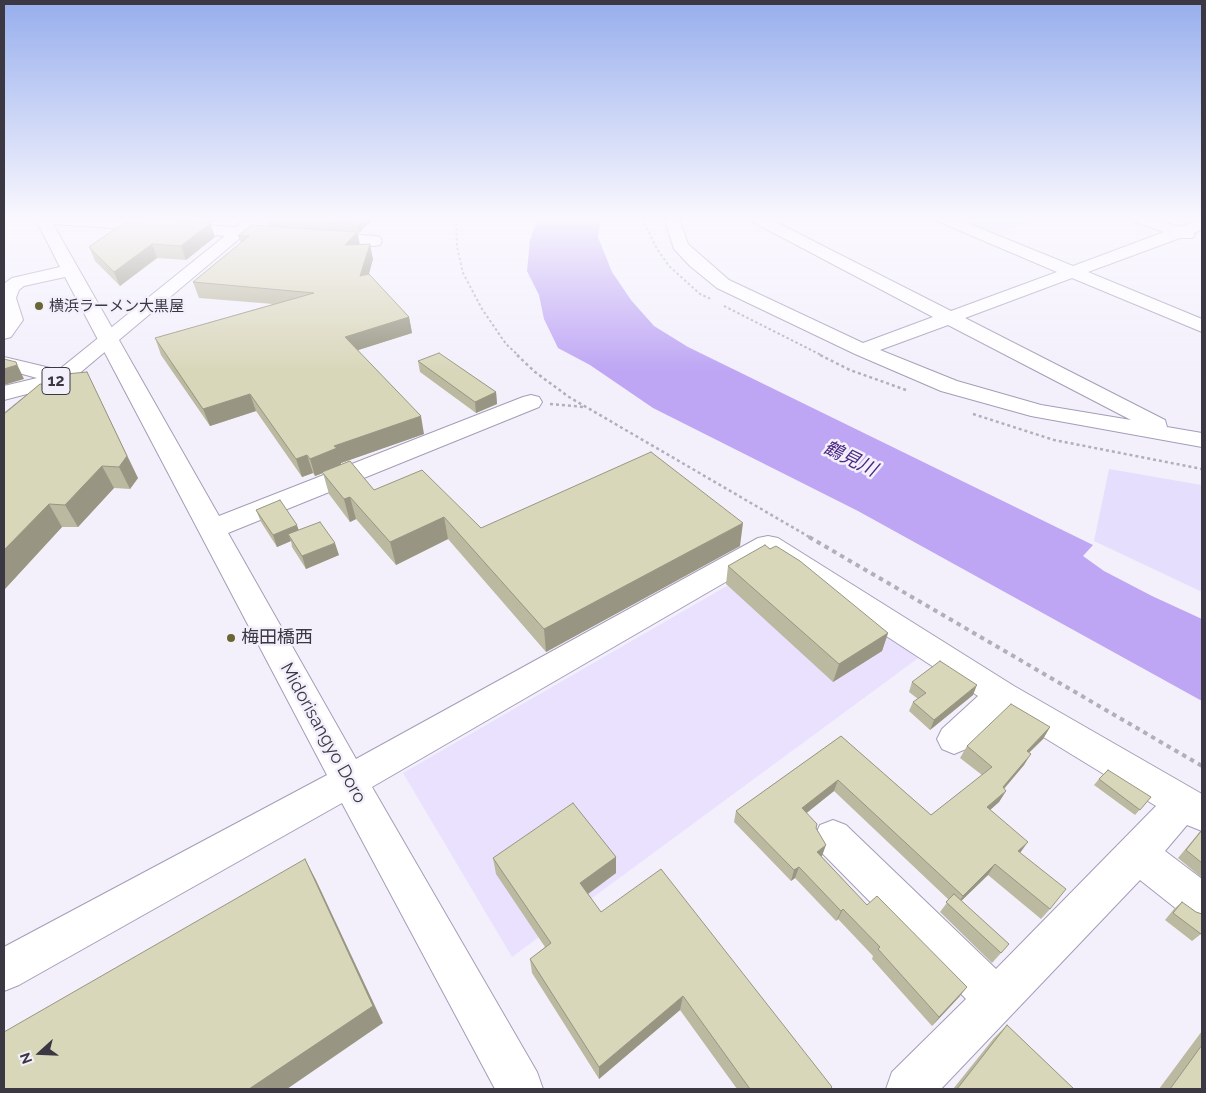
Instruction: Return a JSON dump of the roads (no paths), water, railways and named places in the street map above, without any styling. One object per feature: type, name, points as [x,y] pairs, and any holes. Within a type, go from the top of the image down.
[{"type":"street","name":"12","points":[[4,425],[192,269]]},
{"type":"street","points":[[705,269],[723,284],[862,350],[949,386],[1039,411],[1202,440]]},
{"type":"street","points":[[859,269],[1180,437]]},
{"type":"street","points":[[1065,269],[1202,326]]},
{"type":"street","points":[[862,350],[1080,269]]},
{"type":"street","points":[[4,334],[13,320],[7,298],[11,287],[18,282],[72,270]]},
{"type":"street","name":"Midorisangyo Doro","points":[[72,270],[349,782],[520,1089]]},
{"type":"street","points":[[4,363],[61,378]]},
{"type":"street","points":[[4,393],[61,378]]},
{"type":"street","points":[[212,529],[531,402]]},
{"type":"street","points":[[4,970],[349,782],[768,545],[1002,695],[1193,809],[1138,854],[909,1089]]},
{"type":"street","points":[[954,739],[1002,695]]},
{"type":"street","points":[[834,838],[996,998]]},
{"type":"street","points":[[1138,854],[1202,904]]},
{"type":"water","name":"鶴見川","points":[[527,269],[611,269],[631,300],[654,326],[688,347],[1093,545],[1083,556],[1104,571],[1202,619],[1202,701],[858,511],[653,408],[590,365],[558,348],[544,319],[539,295]]},
{"type":"place","name":"横浜ラーメン大黒屋","points":[[39,306]]},
{"type":"place","name":"梅田橋西","points":[[231,638]]}]
